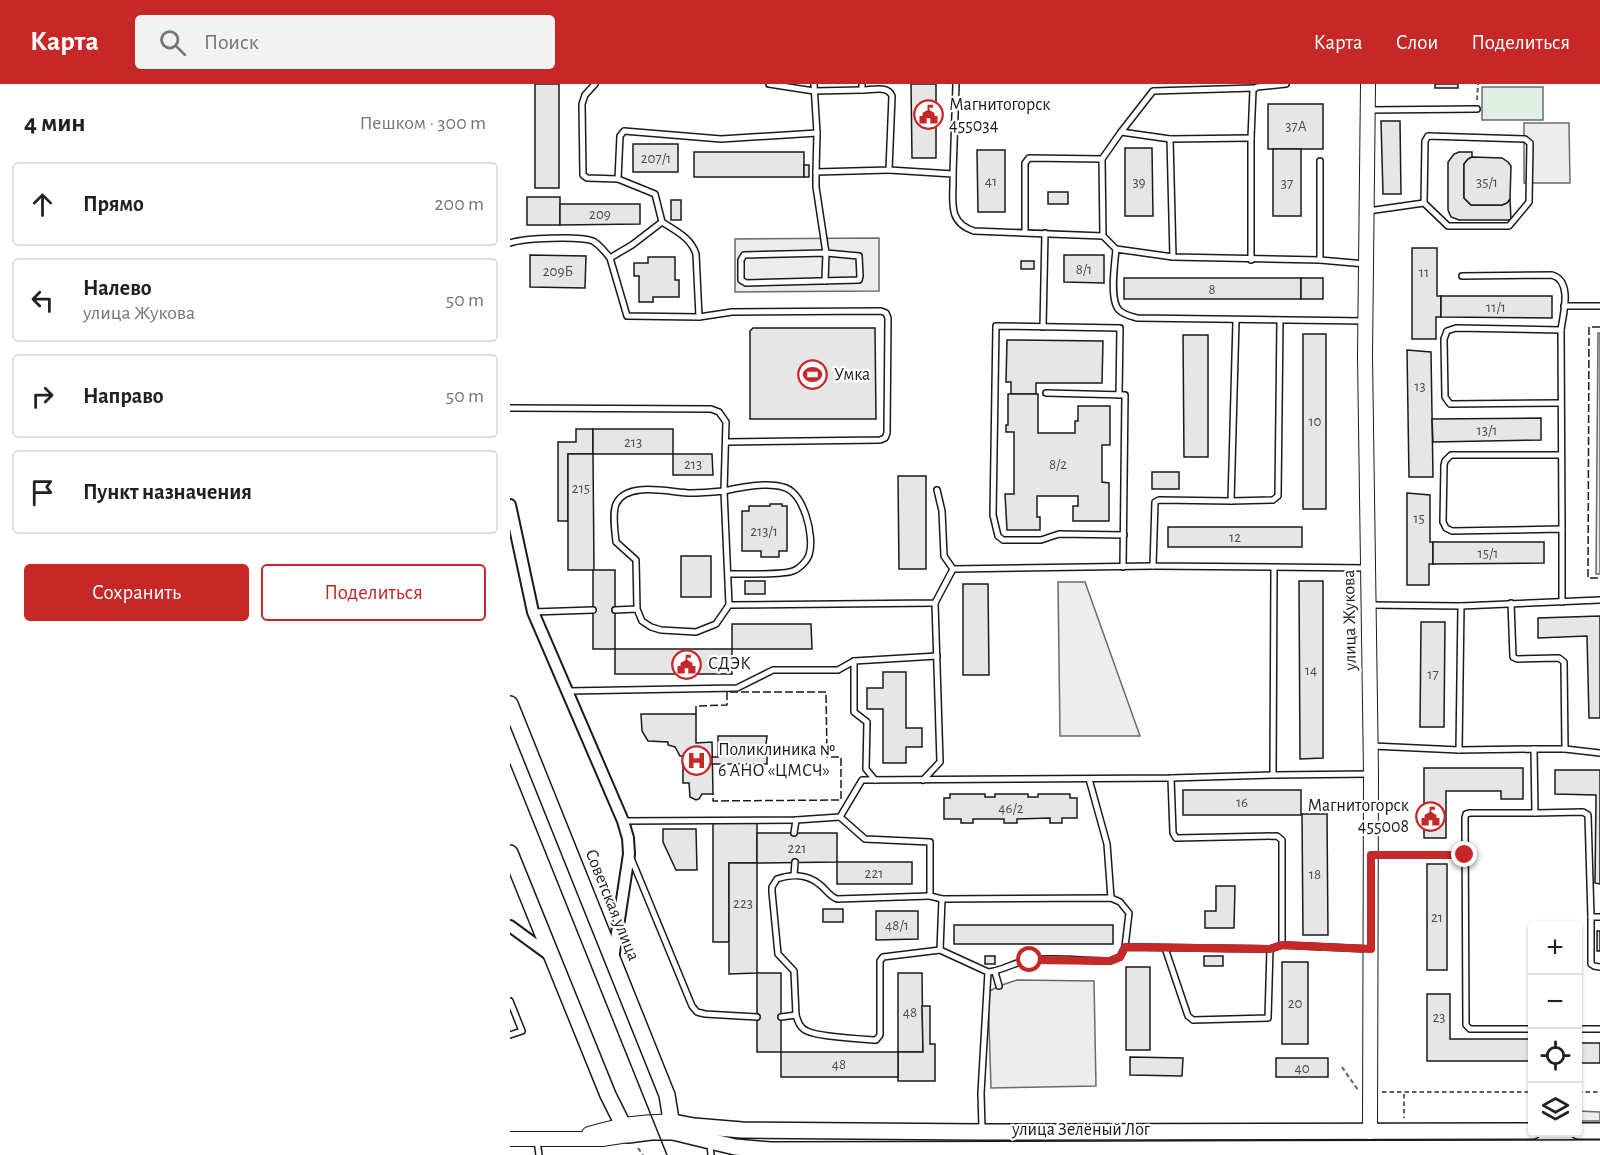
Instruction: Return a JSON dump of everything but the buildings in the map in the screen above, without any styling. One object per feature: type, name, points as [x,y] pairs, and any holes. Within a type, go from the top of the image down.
[{"type":"main road","name":"Советская улица","points":[[510,704],[667,1095],[673,1127]]},
{"type":"main road","points":[[510,853],[624,1130]]},
{"type":"main road","name":"улица Зелёный Лог","points":[[624,1130],[651,1132],[673,1127],[694,1126],[742,1130],[982,1132],[1528,1131]]},
{"type":"main road","name":"улица Зелёный Лог","points":[[673,1127],[710,1149],[1370,1152],[1600,1148]]},
{"type":"main road","points":[[1582,1131],[1600,1131]]},
{"type":"main road","name":"улица Жукова","points":[[1370,1132],[1370,1152]]},
{"type":"street","name":"улица Жукова","points":[[1368,84],[1365,321],[1371,746],[1370,1132]]},
{"type":"street","points":[[510,505],[533,612],[623,821],[628,838],[629,854],[613,960]]},
{"type":"street","points":[[510,926],[552,956]]},
{"type":"street","name":"улица Зелёный Лог","points":[[510,1139],[564,1140],[624,1130]]},
{"type":"lane","points":[[595,84],[585,95],[582,104],[582,173],[585,178],[618,179],[655,194],[663,222],[694,246],[699,317]]},
{"type":"lane","points":[[769,84],[887,89],[891,92],[889,170]]},
{"type":"lane","points":[[956,84],[954,215],[957,222],[964,228],[974,231],[1103,236],[1116,249],[1173,257],[1320,260],[1366,264]]},
{"type":"lane","points":[[1103,236],[1102,159],[1153,91],[1254,88],[1286,84]]},
{"type":"lane","points":[[814,87],[817,133],[816,187],[826,253],[825,281]]},
{"type":"lane","points":[[1251,260],[1251,138],[1254,88]]},
{"type":"lane","points":[[1368,110],[1477,109]]},
{"type":"lane","points":[[618,179],[620,136],[624,131],[721,139],[817,133]]},
{"type":"lane","points":[[1121,132],[1170,139],[1251,138]]},
{"type":"lane","points":[[1428,136],[1525,139],[1530,143],[1529,202],[1509,226],[1448,226],[1424,203],[1425,141],[1428,136]]},
{"type":"lane","points":[[1170,139],[1173,257]]},
{"type":"lane","points":[[1025,232],[1027,159],[1102,159]]},
{"type":"lane","points":[[1320,161],[1320,260]]},
{"type":"lane","points":[[816,171],[889,170],[953,174]]},
{"type":"lane","points":[[1368,211],[1424,203]]},
{"type":"lane","points":[[610,258],[663,222]]},
{"type":"lane","points":[[1043,327],[1046,233]]},
{"type":"lane","points":[[510,243],[531,239],[585,239],[594,242],[610,258],[627,316],[699,317],[732,312],[881,311],[886,313],[888,318],[887,433],[885,438],[880,440],[727,442]]},
{"type":"lane","points":[[1116,249],[1115,303],[1118,309],[1126,315],[1137,318],[1236,321],[1365,321]]},
{"type":"lane","points":[[826,253],[858,255],[861,260],[859,280],[825,281],[744,283],[741,278],[741,260],[746,255],[826,253]]},
{"type":"lane","points":[[1462,276],[1556,276],[1564,287],[1561,330],[1562,602]]},
{"type":"lane","points":[[1564,306],[1600,306]]},
{"type":"lane","points":[[1153,566],[1155,502],[1274,500],[1278,496],[1280,320]]},
{"type":"lane","points":[[1231,501],[1236,321]]},
{"type":"lane","points":[[1119,395],[1120,328],[996,326],[993,514],[998,536],[1003,540],[1041,540],[1059,534],[1124,535]]},
{"type":"lane","points":[[1561,330],[1456,328],[1447,331],[1444,339],[1445,397],[1450,404],[1561,403]]},
{"type":"lane","points":[[1046,393],[1125,395],[1124,567]]},
{"type":"lane","points":[[510,408],[711,409],[719,412],[726,422],[724,491],[729,605],[716,624],[696,632],[662,630],[642,621],[637,609],[636,560],[616,542],[615,509],[617,503],[627,493],[636,490],[692,493],[724,491],[747,486],[784,487],[795,494],[809,526],[809,555],[801,566],[792,572],[729,574]]},
{"type":"lane","points":[[1561,455],[1451,455],[1444,465],[1443,522],[1446,528],[1452,531],[1562,529]]},
{"type":"lane","points":[[937,490],[942,511],[944,556],[953,570]]},
{"type":"lane","points":[[953,570],[1153,566],[1369,568]]},
{"type":"lane","points":[[1273,775],[1274,568]]},
{"type":"lane","points":[[923,780],[940,762],[935,603],[953,570]]},
{"type":"lane","points":[[1369,606],[1461,606],[1600,600]]},
{"type":"lane","points":[[729,605],[935,603]]},
{"type":"lane","points":[[1511,603],[1513,657],[1517,659],[1559,658],[1564,662],[1565,749]]},
{"type":"lane","points":[[1459,750],[1461,606]]},
{"type":"lane","points":[[615,610],[637,609]]},
{"type":"lane","points":[[533,612],[593,610]]},
{"type":"lane","points":[[568,691],[737,688],[773,670],[838,670],[854,662],[937,656]]},
{"type":"lane","points":[[854,662],[854,712],[867,722],[866,769],[875,780]]},
{"type":"lane","points":[[1371,746],[1459,750],[1565,749],[1600,753]]},
{"type":"lane","points":[[1534,749],[1535,813]]},
{"type":"lane","points":[[840,817],[862,780],[1371,774]]},
{"type":"lane","points":[[1089,778],[1107,844],[1111,898]]},
{"type":"lane","points":[[1171,778],[1175,837],[1277,836],[1282,840],[1282,945]]},
{"type":"lane","points":[[1528,1029],[1470,1029],[1466,1025],[1465,818],[1468,813],[1583,812],[1588,815],[1591,962],[1594,966],[1600,967]]},
{"type":"lane","points":[[623,821],[796,820],[840,817],[865,839],[930,842],[930,896]]},
{"type":"lane","points":[[794,833],[796,820]]},
{"type":"lane","points":[[629,854],[692,1006],[698,1012],[705,1014],[757,1017]]},
{"type":"lane","points":[[1371,855],[1465,855]]},
{"type":"lane","points":[[794,875],[795,862]]},
{"type":"lane","points":[[794,875],[808,878],[818,883],[837,899],[930,896],[942,899],[1111,898],[1120,902],[1129,913],[1125,947],[1120,957],[1110,961],[1030,960],[1010,964],[995,972],[988,972],[940,950],[881,958],[880,1035],[876,1040],[816,1034],[806,1031],[799,1025],[796,1016],[794,971],[778,954],[772,892],[777,879],[794,875]]},
{"type":"lane","points":[[940,950],[942,899]]},
{"type":"lane","points":[[1591,917],[1600,917]]},
{"type":"lane","points":[[1125,947],[1270,949],[1282,945],[1371,949]]},
{"type":"lane","points":[[1165,948],[1188,1016],[1193,1020],[1265,1020],[1269,1018],[1270,949]]},
{"type":"lane","points":[[982,1132],[981,1093],[988,972]]},
{"type":"lane","points":[[995,972],[999,986]]},
{"type":"lane","points":[[510,1001],[522,1031],[510,1035]]},
{"type":"lane","points":[[781,1017],[796,1016]]},
{"type":"lane","points":[[1582,1029],[1600,1029]]},
{"type":"lane","points":[[537,1140],[539,1155]]},
{"type":"path","points":[[1477,109],[1478,84]]},
{"type":"path","points":[[1342,1067],[1359,1092]]},
{"type":"path","points":[[1377,1092],[1528,1092]]},
{"type":"path","points":[[1404,1092],[1404,1121]]},
{"type":"path","points":[[1582,1092],[1600,1092]]},
{"type":"green space","points":[[1482,87],[1543,87],[1543,120],[1482,120]]},
{"type":"green space","points":[[1598,333],[1600,333],[1600,574],[1596,574]]},
{"type":"shaded area","points":[[1524,123],[1569,123],[1570,183],[1524,183]]},
{"type":"shaded area","points":[[879,238],[879,291],[735,292],[735,239]]},
{"type":"shaded area","points":[[1058,582],[1085,582],[1140,736],[1060,736]]},
{"type":"shaded area","points":[[1017,980],[1094,981],[1096,1086],[991,1088],[988,992]]},
{"type":"shaded area","points":[[1582,1111],[1600,1112],[1600,1121],[1582,1121]]},
{"type":"tram line","points":[[510,764],[667,1155]]},
{"type":"fence","points":[[1600,327],[1589,327],[1588,578],[1600,578]]},
{"type":"fence","points":[[696,714],[696,706],[727,705],[727,692],[826,692],[827,757],[841,757],[841,800],[713,801],[713,794]]},
{"type":"place","name":"Магнитогорск 455034","points":[[928,115]]},
{"type":"place","name":"Умка","points":[[813,375]]},
{"type":"place","name":"СДЭК","points":[[687,664]]},
{"type":"place","name":"Поликлиника № 6 АНО «ЦМСЧ»","points":[[697,760]]},
{"type":"place","name":"Магнитогорск 455008","points":[[1430,816]]},
{"type":"route","points":[[1030,960],[1110,961],[1120,957],[1125,947],[1270,949],[1282,945],[1371,949],[1371,855],[1465,855]]}]
